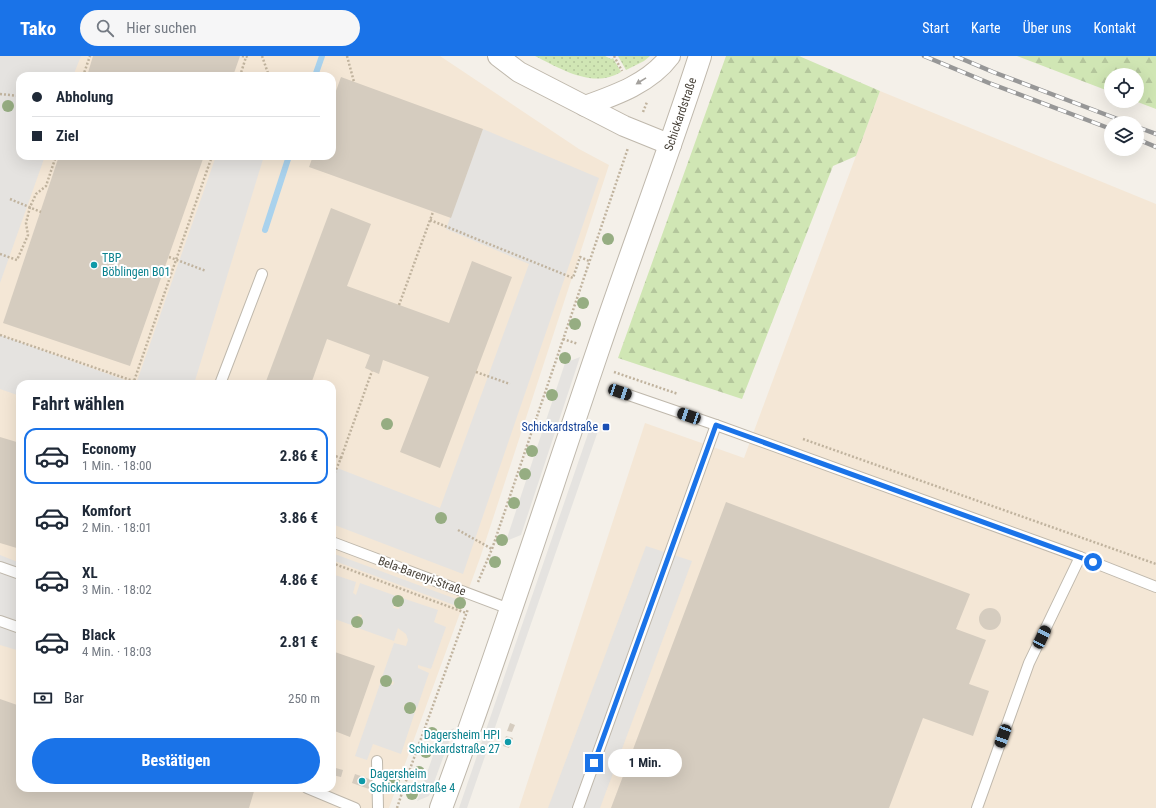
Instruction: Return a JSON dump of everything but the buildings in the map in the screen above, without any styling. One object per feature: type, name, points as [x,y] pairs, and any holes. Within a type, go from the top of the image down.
[{"type":"street","points":[[498,56],[519,72],[634,132],[671,144]]},
{"type":"street","points":[[585,106],[615,95],[642,80],[662,67],[670,56]]},
{"type":"street","name":"Schickardstraße","points":[[441,808],[476,715],[598,350],[671,144],[700,56]]},
{"type":"lane","points":[[222,380],[262,274]]},
{"type":"lane","points":[[620,392],[716,425],[1080,557],[1156,587]]},
{"type":"lane","points":[[578,808],[716,425]]},
{"type":"lane","name":"Bela-Barenyi-Straße","points":[[336,544],[512,610]]},
{"type":"lane","points":[[977,808],[1029,663],[1080,557]]},
{"type":"lane","points":[[0,567],[16,573]]},
{"type":"lane","points":[[0,621],[16,627]]},
{"type":"lane","points":[[377,761],[378,808]]},
{"type":"lane","points":[[317,792],[355,808]]},
{"type":"path","points":[[84,72],[90,56]]},
{"type":"path","points":[[241,72],[247,57],[242,56]]},
{"type":"path","points":[[262,56],[268,72]]},
{"type":"path","points":[[347,56],[354,82]]},
{"type":"path","points":[[397,808],[466,613],[492,549],[634,132],[651,93],[642,80]]},
{"type":"path","points":[[0,94],[16,96]]},
{"type":"path","points":[[0,254],[17,260],[28,235],[26,223],[30,208],[36,194],[46,186],[55,160]]},
{"type":"path","points":[[135,380],[211,160]]},
{"type":"path","points":[[10,199],[40,212]]},
{"type":"path","points":[[399,305],[433,212]]},
{"type":"path","points":[[430,220],[573,278],[580,257],[590,261]]},
{"type":"path","points":[[169,257],[206,271]]},
{"type":"path","points":[[0,335],[126,380]]},
{"type":"path","points":[[336,470],[372,371]]},
{"type":"path","points":[[476,372],[510,384]]},
{"type":"path","points":[[614,372],[679,394]]},
{"type":"path","points":[[798,437],[1156,564]]},
{"type":"path","points":[[336,456],[341,458]]},
{"type":"path","points":[[458,530],[492,549]]},
{"type":"path","points":[[336,564],[466,613]]},
{"type":"shaded area","points":[[0,56],[440,56],[579,149],[609,165],[480,558],[389,808],[0,808]]},
{"type":"shaded area","points":[[0,56],[81,56],[75,72],[16,72],[16,160],[44,160],[0,283]]},
{"type":"shaded area","points":[[880,91],[1156,204],[1156,808],[519,808],[645,423],[744,458]]},
{"type":"shaded area","points":[[483,129],[599,178],[463,574],[336,526],[336,468],[440,508],[529,264],[446,229]]},
{"type":"shaded area","points":[[215,160],[263,160],[195,380],[137,380]]},
{"type":"shaded area","points":[[0,335],[125,380],[16,380],[16,395],[0,389]]},
{"type":"shaded area","points":[[580,357],[521,535],[506,541],[565,363]]},
{"type":"shaded area","points":[[590,428],[598,431],[467,808],[459,808]]},
{"type":"shaded area","points":[[646,546],[692,561],[600,808],[548,808]]},
{"type":"shaded area","points":[[336,554],[456,599],[454,605],[336,561]]},
{"type":"shaded area","points":[[0,555],[16,561],[16,650],[0,645]]},
{"type":"shaded area","points":[[336,575],[356,582],[353,593],[356,595],[360,583],[396,596],[393,608],[399,609],[402,598],[438,610],[434,622],[446,627],[431,669],[418,665],[418,668],[429,673],[417,708],[405,704],[403,707],[415,712],[401,754],[373,744],[367,760],[355,756],[381,681],[393,685],[394,682],[382,677],[394,643],[406,646],[408,640],[406,634],[398,628],[394,641],[358,628],[362,615],[358,614],[354,626],[336,619]]},
{"type":"shaded area","points":[[454,728],[429,796],[417,801],[440,736]]},
{"type":"green space","points":[[535,56],[605,56],[611,59],[613,58],[621,72],[610,77],[588,78],[566,71]]},
{"type":"green space","points":[[618,56],[650,56],[644,61],[626,70]]},
{"type":"green space","points":[[726,56],[799,56],[880,91],[856,156],[833,166],[742,399],[618,358]]},
{"type":"green space","points":[[1017,56],[1156,56],[1156,109],[1144,104],[1144,68],[1104,68],[1104,89]]},
{"type":"waterway","points":[[316,72],[322,56]]},
{"type":"waterway","points":[[265,230],[288,160]]},
{"type":"railway","points":[[924,56],[989,83],[1104,126]]},
{"type":"railway","points":[[955,56],[1109,116]]},
{"type":"railway","points":[[1144,130],[1156,134]]},
{"type":"railway","points":[[1144,142],[1156,147]]},
{"type":"place","name":"TBP Böblingen B01","points":[[94,265]]},
{"type":"place","name":"Schickardstraße","points":[[606,427]]},
{"type":"place","name":"Dagersheim HPI Schickardstraße 27","points":[[508,742]]},
{"type":"place","name":"Dagersheim Schickardstraße 4","points":[[362,781]]},
{"type":"route","points":[[594,763],[716,425],[1093,562]]}]
